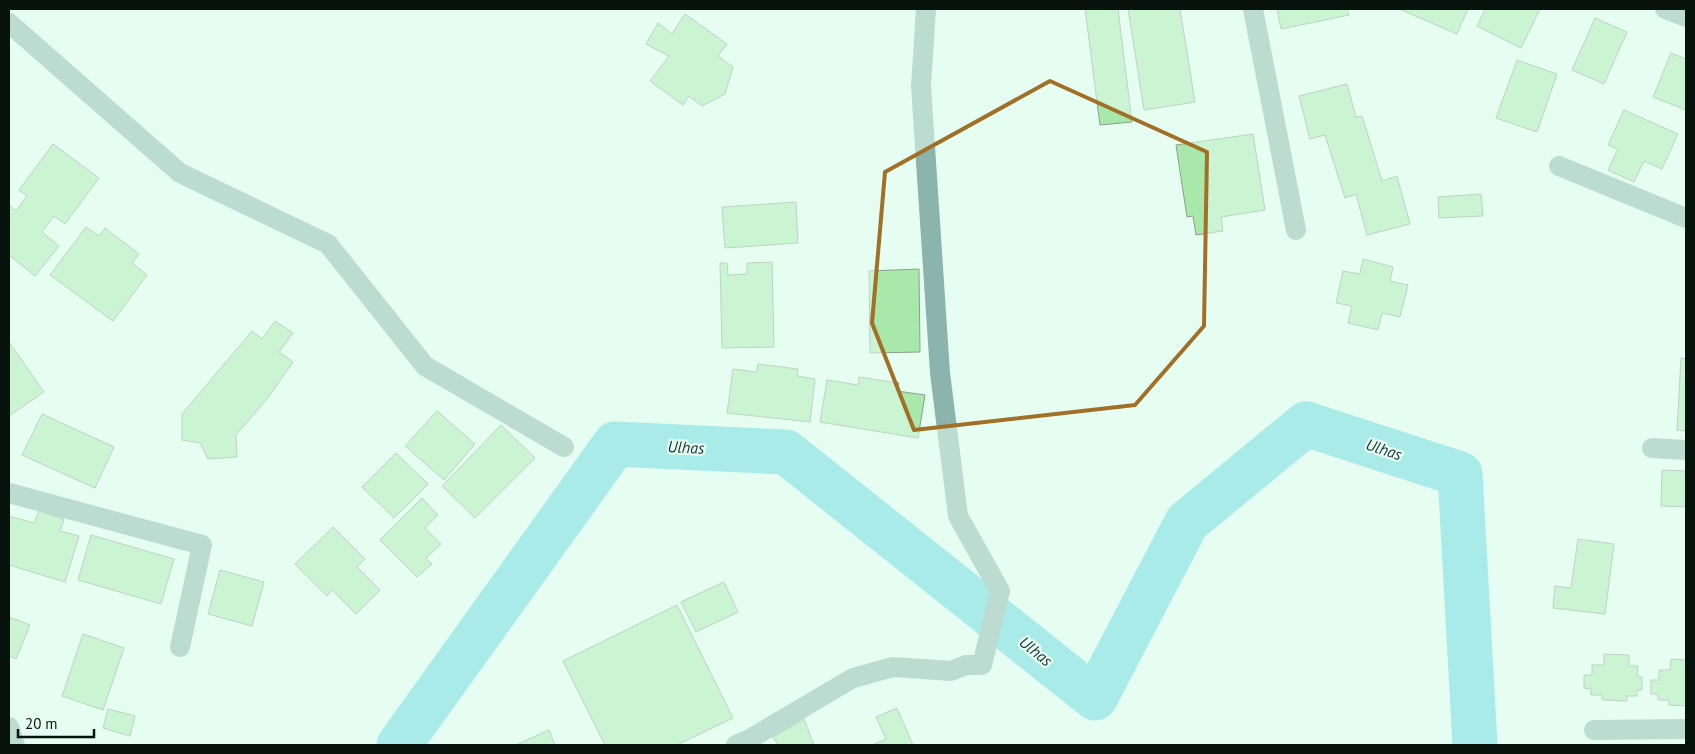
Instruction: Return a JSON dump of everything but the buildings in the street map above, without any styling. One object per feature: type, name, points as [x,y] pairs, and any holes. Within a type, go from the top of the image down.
[{"type":"street","points":[[736,745],[748,740],[853,678],[893,667],[951,671],[966,665],[982,665],[1000,591],[958,516],[940,373],[921,86],[926,9]]},
{"type":"street","points":[[1253,9],[1296,230]]},
{"type":"street","points":[[1665,9],[1686,17]]},
{"type":"street","points":[[9,23],[180,174],[328,244],[425,366],[564,447]]},
{"type":"street","points":[[1559,166],[1686,218]]},
{"type":"street","points":[[1652,448],[1686,450]]},
{"type":"street","points":[[9,493],[202,545],[180,647]]},
{"type":"street","points":[[9,727],[15,745]]},
{"type":"street","points":[[1594,730],[1686,729]]},
{"type":"highlighted area","points":[[1050,81],[1207,152],[1204,326],[1135,405],[914,430],[872,323],[885,172]]},
{"type":"waterway","name":"Ulhas","points":[[399,745],[615,444],[786,452],[1095,698],[1187,522],[1306,424],[1460,474],[1475,745]]}]
